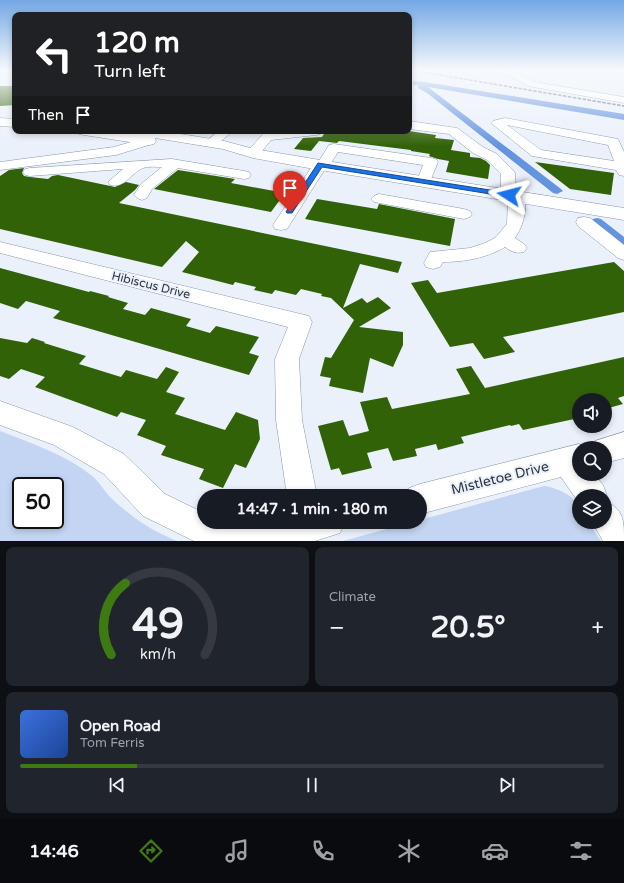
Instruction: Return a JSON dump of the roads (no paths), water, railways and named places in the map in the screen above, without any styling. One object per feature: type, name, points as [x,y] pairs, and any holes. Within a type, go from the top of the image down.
[{"type":"main road","points":[[0,114],[12,115]]},
{"type":"main road","points":[[0,122],[12,123]]},
{"type":"main road","points":[[131,134],[148,141],[215,151],[253,153]]},
{"type":"main road","points":[[137,134],[210,143],[253,153],[321,165],[624,214]]},
{"type":"street","points":[[596,95],[624,100]]},
{"type":"street","points":[[505,121],[614,142],[623,170],[537,153],[497,123],[505,121]]},
{"type":"street","points":[[557,121],[624,134]]},
{"type":"street","points":[[412,125],[453,131],[478,150],[492,157],[508,173],[512,196],[516,223],[508,236],[511,243],[500,243],[478,259],[457,256],[436,256],[433,263]]},
{"type":"street","points":[[210,143],[224,134]]},
{"type":"street","points":[[253,153],[267,137],[292,134]]},
{"type":"street","points":[[0,166],[116,151],[148,141]]},
{"type":"street","points":[[115,182],[140,164]]},
{"type":"street","points":[[30,172],[140,164],[175,164],[244,175]]},
{"type":"street","points":[[142,195],[146,187],[175,164]]},
{"type":"street","points":[[281,225],[321,165]]},
{"type":"street","points":[[379,199],[464,214]]},
{"type":"street","points":[[584,222],[624,254]]},
{"type":"street","name":"Hibiscus Drive","points":[[0,247],[301,322],[287,359],[289,420],[301,489]]},
{"type":"street","points":[[0,413],[63,436],[114,464],[154,505],[197,526]]},
{"type":"street","points":[[612,448],[624,445]]},
{"type":"street","name":"Mistletoe Drive","points":[[427,497],[572,460]]},
{"type":"street","points":[[612,526],[622,541]]},
{"type":"street","points":[[204,529],[214,534],[264,529]]},
{"type":"waterway","points":[[435,95],[557,191]]},
{"type":"waterway","points":[[493,95],[624,117]]},
{"type":"waterway","points":[[597,222],[624,243]]},
{"type":"railway","points":[[560,95],[624,106]]}]
